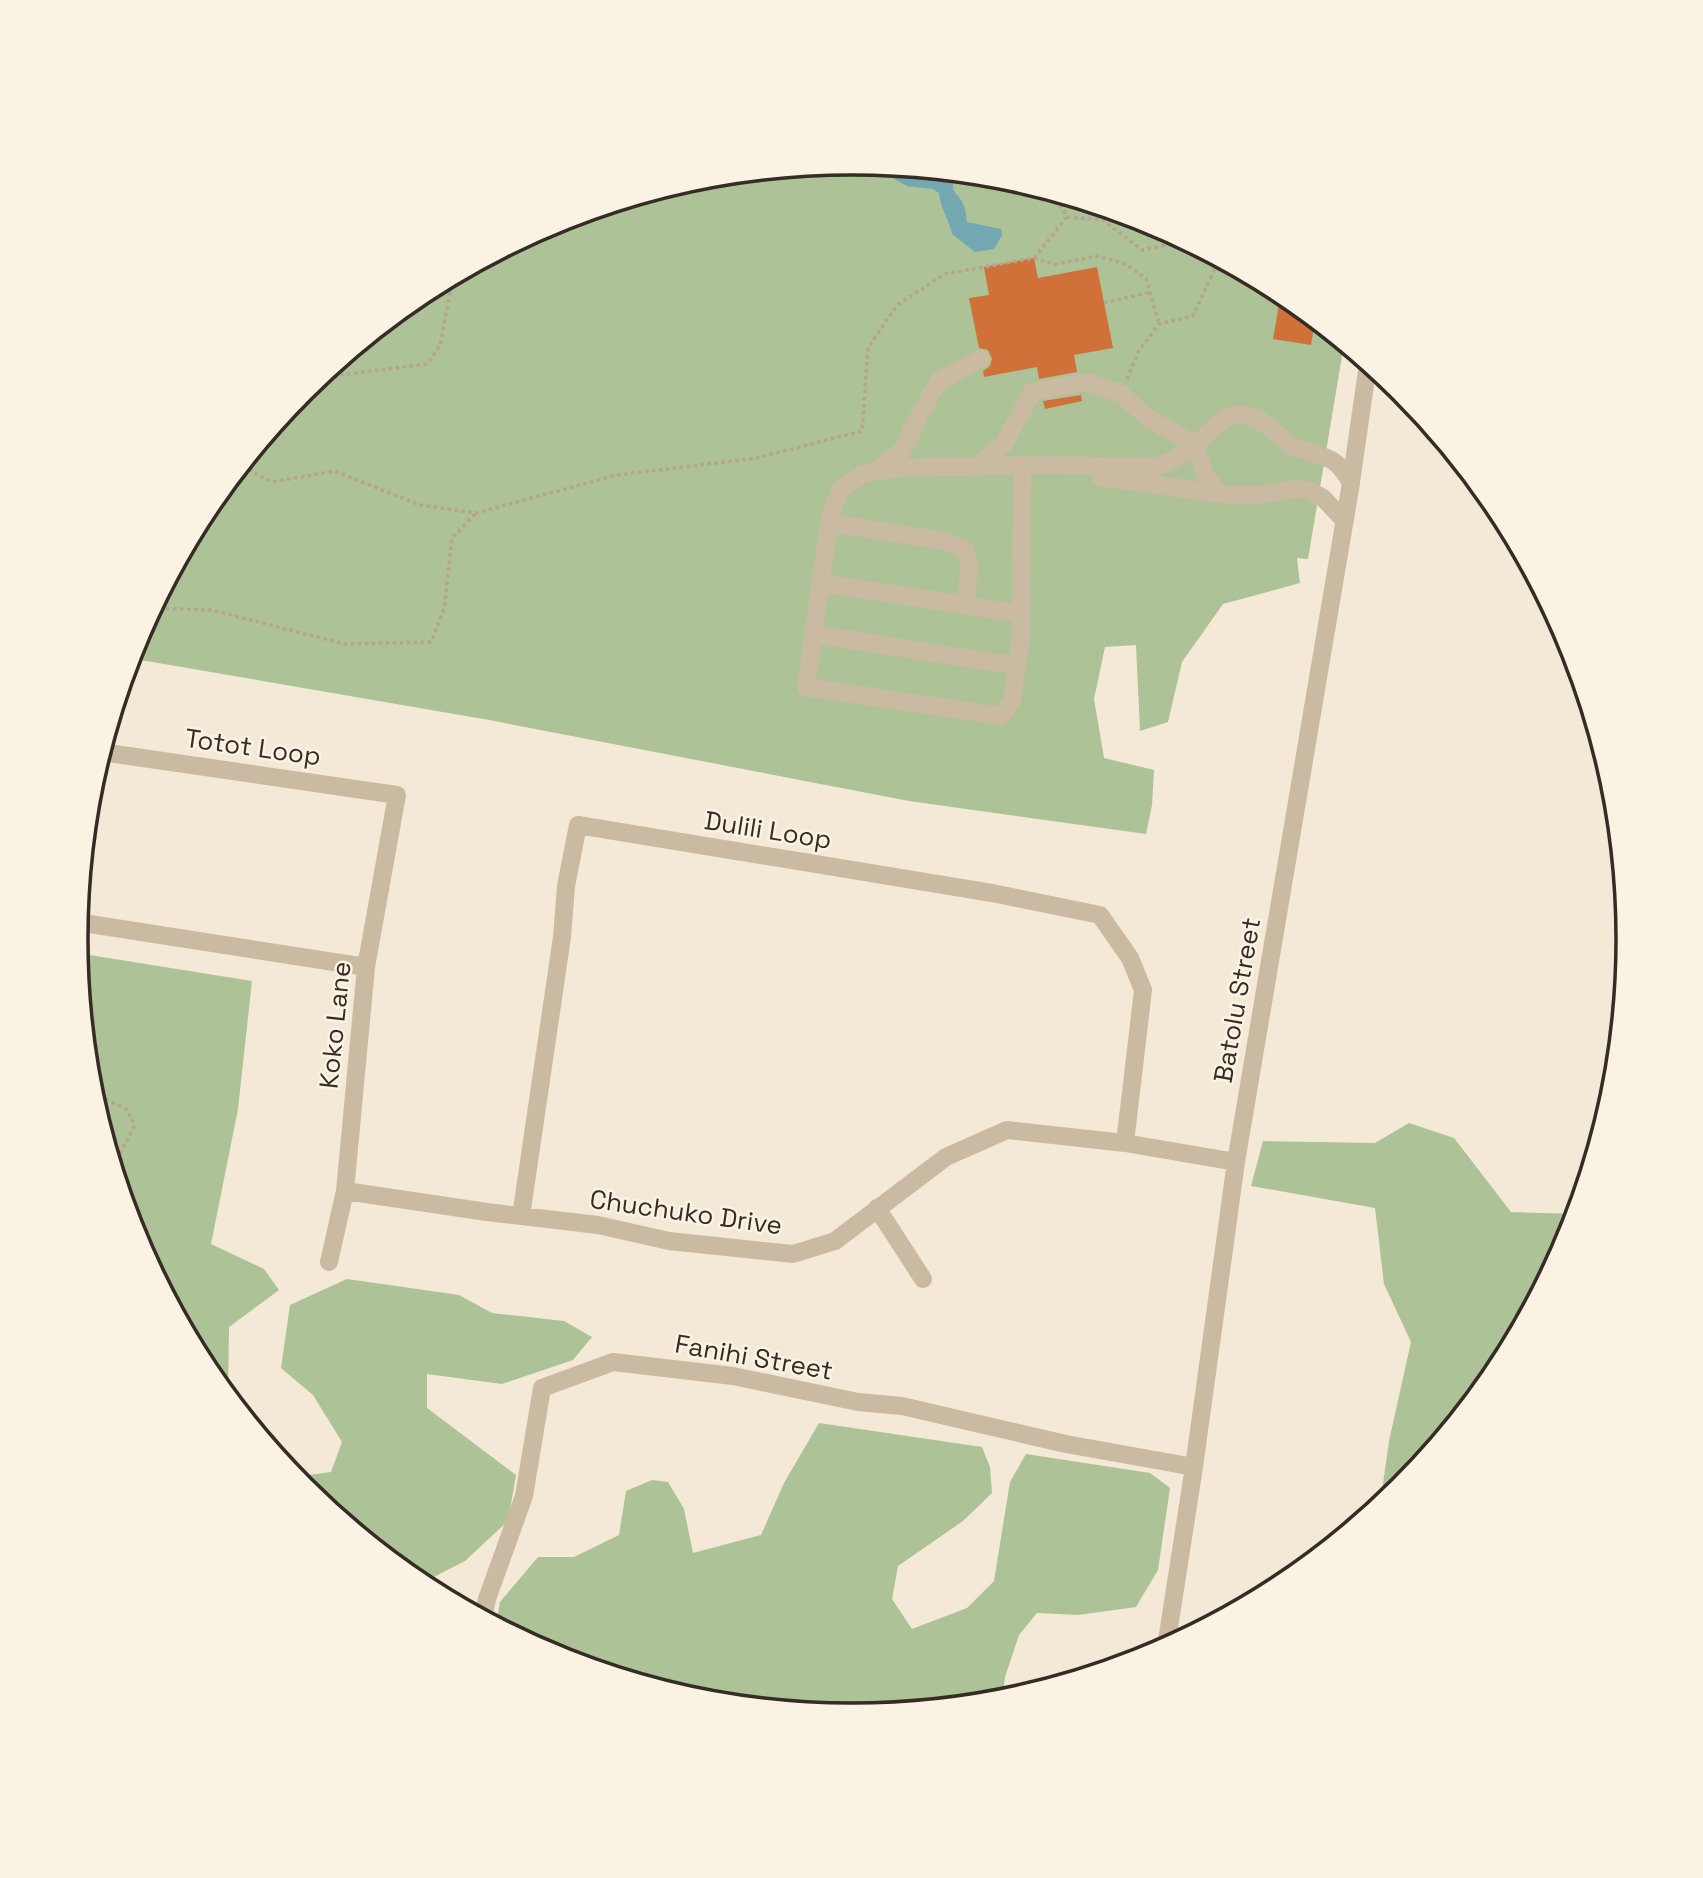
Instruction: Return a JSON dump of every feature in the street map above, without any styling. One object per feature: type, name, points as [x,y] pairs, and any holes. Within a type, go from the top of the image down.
[{"type":"street","points":[[876,471],[902,451],[939,381],[981,359]]},
{"type":"street","name":"Batolu Street","points":[[1168,1634],[1236,1162],[1345,521],[1366,375]]},
{"type":"street","points":[[974,468],[1004,444],[1032,392],[1087,382],[1121,394],[1149,419],[1195,444],[1205,474],[1219,494]]},
{"type":"street","points":[[1016,467],[1021,638],[1012,700],[1001,716],[806,687],[830,523],[841,490],[861,475],[900,468],[1016,467],[1154,467],[1168,463],[1229,415],[1252,417],[1262,421],[1294,447],[1319,454],[1339,464],[1351,483]]},
{"type":"street","points":[[1016,467],[1219,494],[1260,495],[1295,489],[1308,490],[1323,498],[1345,521]]},
{"type":"street","points":[[830,523],[945,541],[964,549],[970,567],[965,606]]},
{"type":"street","points":[[821,583],[1021,614]]},
{"type":"street","points":[[814,634],[1017,666]]},
{"type":"street","name":"Totot Loop","points":[[111,753],[397,795]]},
{"type":"street","name":"Koko Lane","points":[[329,1262],[345,1191],[366,968],[397,795]]},
{"type":"street","name":"Dulili Loop","points":[[521,1216],[562,937],[566,886],[578,825],[992,893],[1100,915],[1130,958],[1143,990],[1125,1143]]},
{"type":"street","points":[[88,924],[366,968]]},
{"type":"street","name":"Chuchuko Drive","points":[[345,1191],[598,1224],[669,1241],[793,1254],[835,1241],[946,1157],[1007,1129],[1125,1143],[1236,1162]]},
{"type":"street","points":[[877,1208],[923,1279]]},
{"type":"street","name":"Fanihi Street","points":[[485,1609],[524,1496],[542,1388],[613,1362],[733,1376],[858,1402],[902,1406],[1066,1444],[1194,1467]]},
{"type":"path","points":[[1060,204],[1067,217]]},
{"type":"path","points":[[1067,217],[1103,220],[1142,250],[1169,245]]},
{"type":"path","points":[[1034,258],[1067,217]]},
{"type":"path","points":[[251,467],[251,471],[272,482],[335,471],[420,505],[476,513],[617,475],[757,458],[862,430],[868,348],[897,305],[945,274],[1034,258],[1055,264],[1097,256],[1126,264],[1146,279],[1159,324]]},
{"type":"path","points":[[1121,394],[1139,350],[1159,324],[1193,316],[1215,268]]},
{"type":"path","points":[[329,382],[339,375],[427,364],[440,346],[451,289]]},
{"type":"path","points":[[1104,303],[1150,292]]},
{"type":"path","points":[[163,608],[211,610],[345,644],[430,642],[444,609],[452,538],[476,513]]},
{"type":"path","points":[[105,1099],[125,1108],[135,1125],[119,1155]]},
{"type":"green space","points":[[852,175],[951,182],[1049,201],[1144,233],[1234,277],[1317,333],[1342,354],[1308,559],[1297,558],[1300,583],[1223,604],[1182,662],[1168,722],[1140,731],[1136,645],[1105,647],[1094,699],[1104,758],[1154,770],[1152,805],[1146,834],[909,801],[489,720],[141,660],[166,601],[216,515],[245,474],[311,399],[386,333],[427,304],[470,277],[559,233],[654,201],[752,182]]},
{"type":"green space","points":[[88,955],[252,981],[238,1109],[211,1244],[264,1269],[279,1290],[229,1327],[228,1380],[190,1321],[166,1277],[128,1185],[102,1088],[94,1039]]},
{"type":"green space","points":[[1409,1123],[1454,1138],[1511,1212],[1564,1214],[1537,1277],[1487,1363],[1426,1443],[1382,1488],[1389,1441],[1411,1342],[1384,1284],[1375,1208],[1251,1186],[1263,1141],[1375,1143]]},
{"type":"green space","points":[[347,1279],[459,1295],[492,1313],[564,1321],[592,1337],[573,1360],[502,1384],[427,1374],[427,1408],[516,1475],[508,1521],[465,1561],[433,1578],[386,1545],[307,1475],[331,1472],[342,1442],[313,1395],[281,1368],[290,1305]]},
{"type":"green space","points":[[819,1423],[982,1447],[990,1467],[992,1493],[963,1521],[898,1566],[892,1599],[912,1629],[967,1608],[994,1581],[1010,1482],[1026,1454],[1150,1473],[1170,1488],[1158,1570],[1136,1607],[1078,1615],[1037,1613],[1019,1635],[1004,1687],[1001,1688],[951,1696],[852,1703],[752,1696],[654,1677],[606,1662],[559,1645],[498,1616],[500,1602],[538,1557],[574,1557],[619,1535],[626,1491],[652,1480],[668,1482],[684,1509],[693,1553],[761,1535],[784,1483]]},
{"type":"water","points":[[890,177],[954,182],[954,192],[961,199],[967,222],[1001,229],[1002,235],[994,249],[975,252],[952,234],[939,193],[933,189],[907,186]]},
{"type":"building","points":[[1034,258],[1038,278],[1097,267],[1113,348],[1074,355],[1077,372],[1039,379],[1037,367],[984,377],[983,371],[990,366],[992,359],[988,350],[979,348],[969,298],[989,295],[984,267]]},
{"type":"building","points":[[1279,306],[1313,330],[1311,345],[1273,339]]},
{"type":"building","points":[[1081,395],[1082,401],[1045,409],[1043,401]]}]
